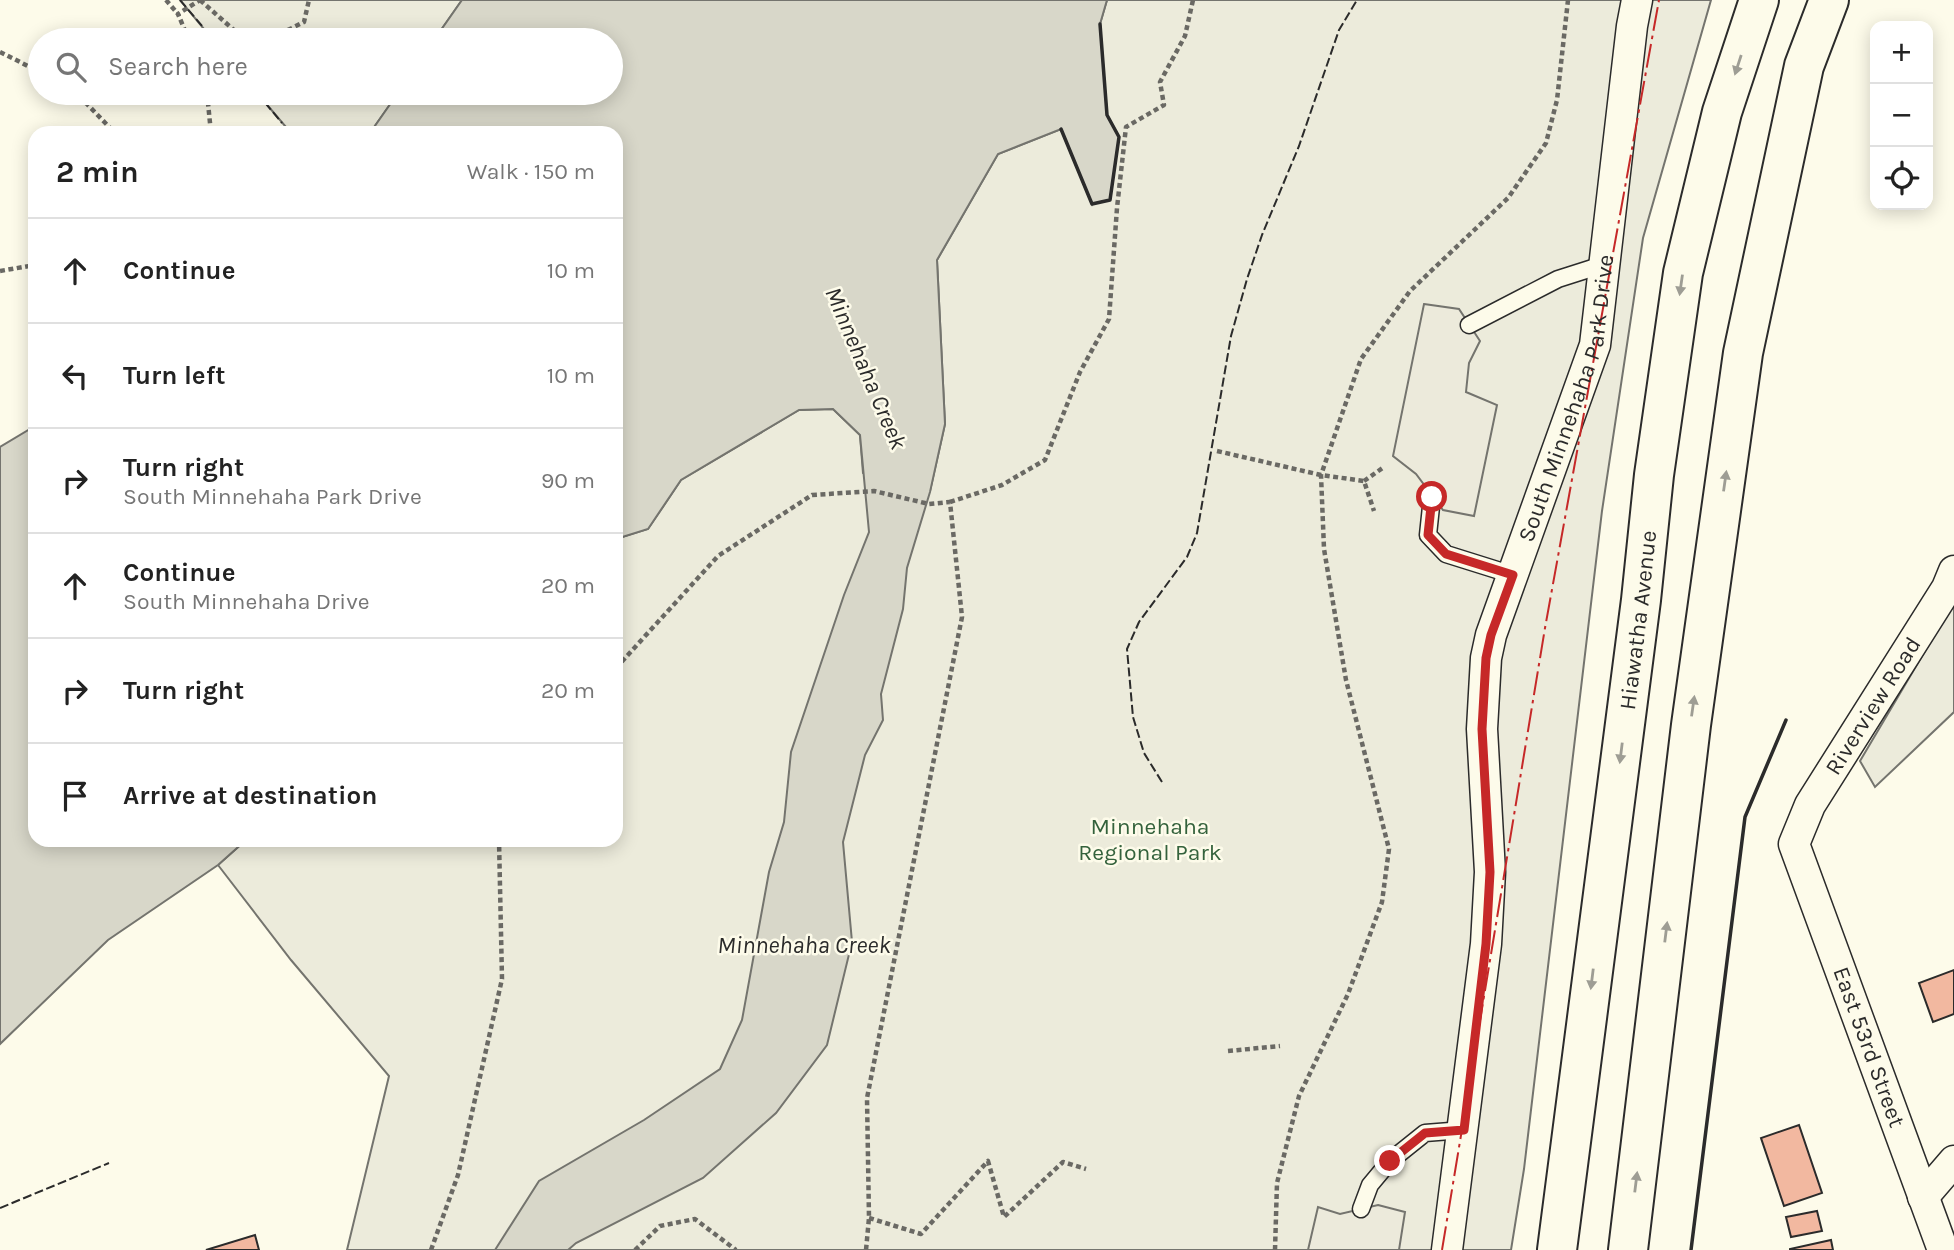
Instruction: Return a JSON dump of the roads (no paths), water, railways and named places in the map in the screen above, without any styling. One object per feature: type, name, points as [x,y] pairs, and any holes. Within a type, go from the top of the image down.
[{"type":"highway","name":"Hiawatha Avenue","points":[[1557,1250],[1641,600],[1654,475],[1683,274],[1722,112],[1759,0]]},
{"type":"highway","points":[[1628,1250],[1691,725],[1743,353],[1804,65],[1829,0]]},
{"type":"street","name":"South Minnehaha Park Drive","points":[[1447,1250],[1486,944],[1490,872],[1482,729],[1486,658],[1491,635],[1595,345],[1637,0]]},
{"type":"street","name":"Riverview Road","points":[[1794,844],[1810,805],[1948,588],[1954,570]]},
{"type":"street","name":"East 53rd Street","points":[[1794,844],[1943,1250]]},
{"type":"street","points":[[1923,1197],[1954,1161]]},
{"type":"lane","points":[[1469,325],[1558,279],[1605,264]]},
{"type":"lane","points":[[1432,497],[1428,535],[1446,554],[1513,575]]},
{"type":"lane","points":[[1361,1209],[1370,1185],[1390,1161],[1425,1133],[1464,1130]]},
{"type":"water","name":"Minnehaha Creek","points":[[462,0],[1107,0],[1100,24],[1107,115],[1119,137],[1110,200],[1092,204],[1061,129],[998,154],[937,260],[945,424],[930,492],[907,568],[903,609],[881,694],[883,720],[865,755],[843,842],[852,942],[827,1045],[776,1113],[703,1178],[576,1243],[568,1250],[495,1250],[539,1181],[644,1120],[720,1069],[742,1020],[769,872],[784,822],[791,752],[844,595],[869,532],[860,435],[833,409],[799,410],[681,480],[648,529],[623,537],[623,126],[375,126],[390,105],[623,105],[623,28],[442,28]]},
{"type":"water","points":[[28,430],[28,847],[238,847],[218,865],[108,940],[0,1044],[0,447]]},
{"type":"park label","name":"Minnehaha Regional Park","points":[[1150,839]]}]
